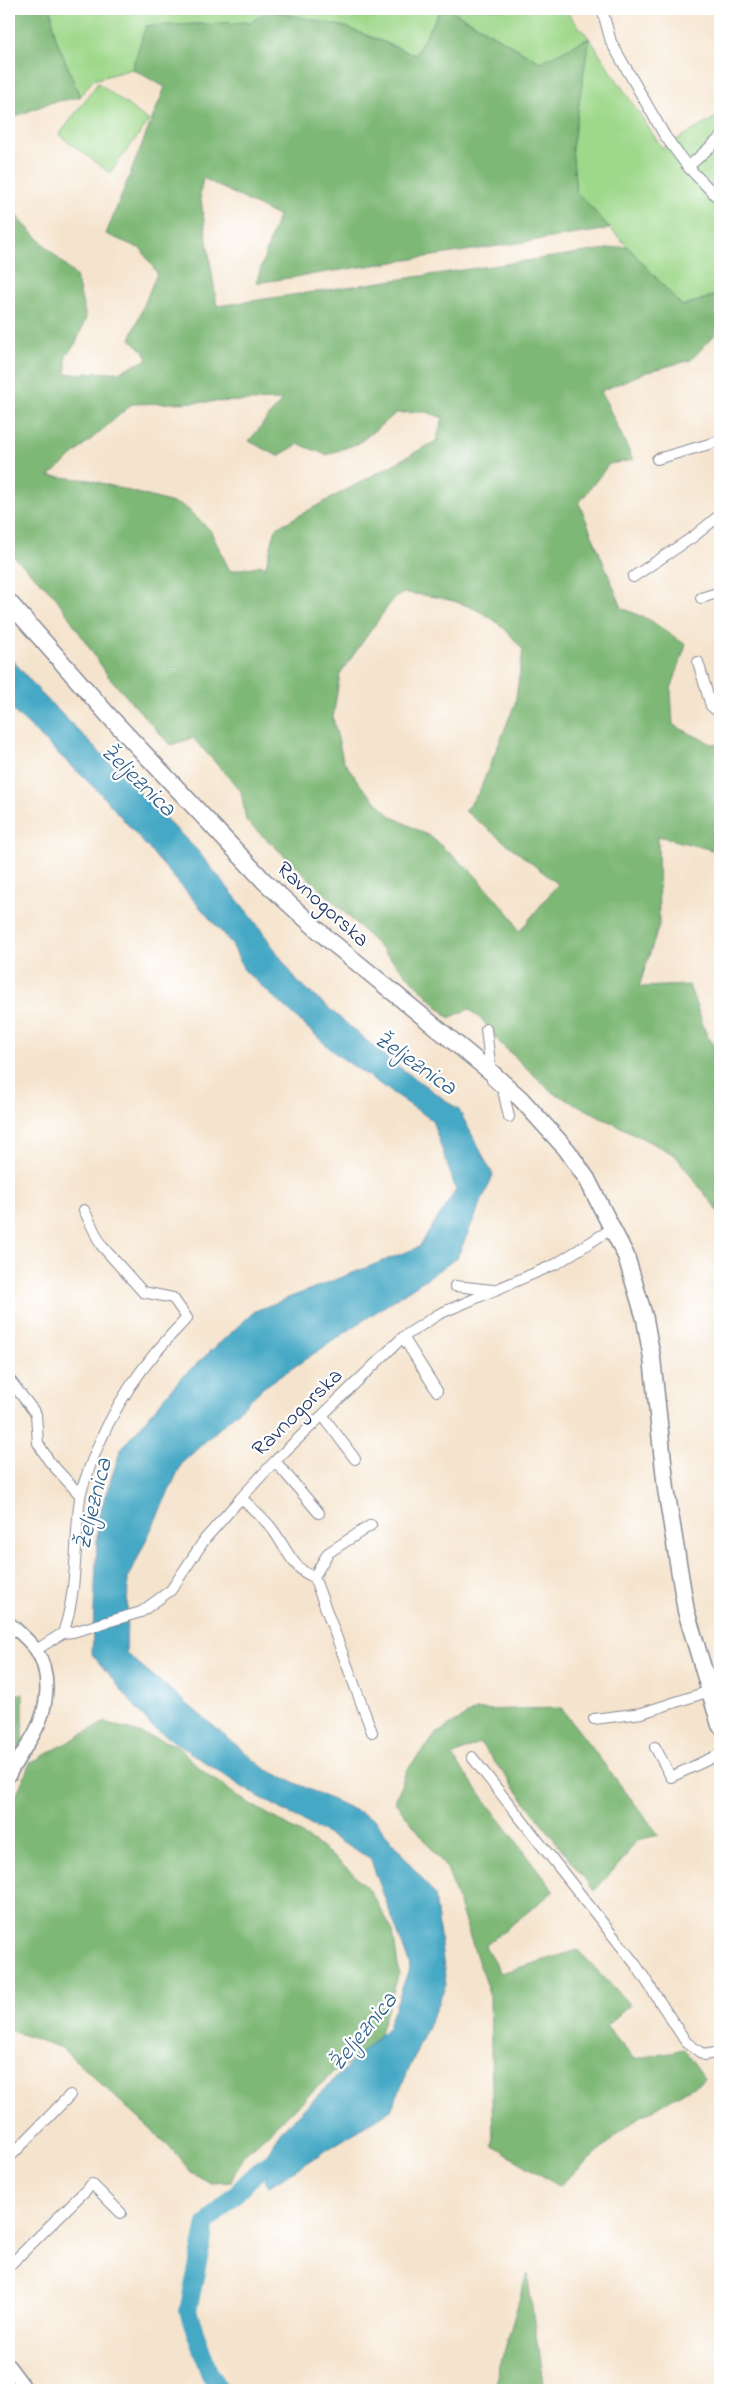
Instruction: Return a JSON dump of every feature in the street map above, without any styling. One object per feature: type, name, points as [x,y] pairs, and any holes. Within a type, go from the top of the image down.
[{"type":"main road","name":"Ravnogorska","points":[[9,602],[109,716],[265,882],[335,946],[492,1073],[543,1122],[567,1150],[587,1179],[626,1256],[645,1319],[652,1358],[666,1489],[686,1611],[719,1715]]},
{"type":"street","points":[[602,9],[611,42],[665,136],[688,167],[720,200]]},
{"type":"street","points":[[688,167],[720,138]]},
{"type":"street","points":[[657,459],[720,441]]},
{"type":"street","points":[[632,577],[693,537],[720,515]]},
{"type":"street","points":[[701,598],[720,592]]},
{"type":"street","points":[[698,662],[712,706],[720,713]]},
{"type":"street","points":[[486,1029],[492,1080],[503,1090],[509,1117]]},
{"type":"street","points":[[62,1633],[69,1617],[74,1579],[80,1496],[101,1436],[130,1384],[155,1351],[187,1318],[173,1298],[143,1292],[100,1245],[84,1210]]},
{"type":"street","name":"Ravnogorska","points":[[36,1650],[62,1633],[73,1632],[141,1612],[171,1590],[205,1539],[241,1498],[275,1461],[403,1337],[439,1314],[556,1264],[613,1228]]},
{"type":"street","points":[[455,1286],[494,1290]]},
{"type":"street","points":[[403,1337],[437,1391]]},
{"type":"street","points":[[9,1379],[36,1414],[38,1443],[49,1461],[80,1496]]},
{"type":"street","points":[[323,1416],[355,1459]]},
{"type":"street","points":[[275,1461],[319,1513]]},
{"type":"street","points":[[241,1498],[270,1526],[297,1566],[307,1575],[314,1577]]},
{"type":"street","points":[[314,1577],[328,1553],[371,1524]]},
{"type":"street","points":[[314,1577],[372,1732]]},
{"type":"street","points":[[9,1622],[36,1650],[44,1666],[47,1683],[45,1705],[36,1730],[9,1776]]},
{"type":"street","points":[[594,1719],[642,1713],[710,1691]]},
{"type":"street","points":[[655,1747],[671,1776],[720,1754]]},
{"type":"street","points":[[472,1757],[636,1965],[686,2042],[704,2055],[720,2052]]},
{"type":"street","points":[[9,2158],[70,2095]]},
{"type":"street","points":[[9,2266],[92,2184],[121,2213]]},
{"type":"street","points":[[9,2366],[20,2388]]},
{"type":"green space","points":[[9,9],[51,9],[55,36],[80,97],[49,103],[9,119]]},
{"type":"green space","points":[[51,9],[441,9],[415,55],[346,27],[251,22],[146,26],[132,69],[93,80],[80,97],[55,36]]},
{"type":"green space","points":[[441,9],[449,9],[540,62],[589,38],[572,148],[576,191],[610,229],[256,283],[278,216],[203,178],[200,194],[217,306],[627,246],[682,306],[720,294],[720,329],[691,360],[646,372],[601,391],[633,460],[609,464],[579,503],[622,608],[650,620],[686,645],[671,689],[673,725],[712,744],[720,744],[720,852],[658,836],[659,925],[639,987],[689,985],[707,1036],[720,1051],[720,1214],[675,1155],[552,1092],[500,1043],[483,1021],[469,1009],[449,1018],[324,893],[246,821],[241,791],[193,738],[170,745],[108,676],[55,596],[9,552],[9,203],[19,219],[76,276],[86,318],[76,343],[66,355],[66,374],[118,372],[148,359],[144,351],[130,339],[157,273],[141,249],[106,234],[165,87],[132,69],[146,26],[251,22],[269,10],[346,27],[415,55]],"holes":[[[282,400],[249,441],[278,456],[299,444],[326,455],[359,443],[396,413],[427,412],[443,418],[436,441],[276,528],[265,569],[263,565],[230,571],[210,530],[184,506],[90,480],[49,476],[132,404]],[[404,593],[442,598],[478,610],[489,616],[509,633],[523,650],[515,704],[479,792],[465,811],[558,884],[519,932],[512,917],[474,874],[431,837],[391,816],[362,787],[343,760],[333,718],[340,674],[393,599]]]},
{"type":"green space","points":[[449,9],[564,9],[589,38],[662,148],[720,115],[720,294],[682,306],[576,191],[572,148],[589,39],[540,62]]},
{"type":"green space","points":[[98,83],[149,121],[110,173],[59,135]]},
{"type":"green space","points":[[9,1694],[23,1694],[23,1744],[9,1770]]},
{"type":"green space","points":[[561,1708],[659,1835],[637,1840],[621,1862],[594,1891],[480,1743],[452,1756],[554,1891],[485,1946],[501,1973],[578,1950],[630,2005],[606,2026],[634,2059],[684,2049],[705,2079],[635,2120],[559,2186],[493,2146],[490,1997],[447,1868],[395,1802],[406,1771],[436,1734],[476,1710]]},
{"type":"green space","points":[[105,1722],[176,1745],[204,1772],[240,1798],[321,1847],[369,1889],[393,1931],[399,1973],[379,2036],[359,2055],[333,2073],[242,2157],[231,2182],[211,2183],[191,2172],[170,2147],[62,2048],[9,2030],[9,1812],[30,1763]]},
{"type":"green space","points":[[527,2273],[544,2390],[493,2390]]},
{"type":"water","points":[[9,656],[41,693],[196,849],[254,920],[297,981],[388,1059],[459,1110],[493,1175],[457,1258],[264,1387],[182,1463],[128,1579],[126,1653],[265,1769],[374,1819],[435,1895],[446,1985],[391,2110],[269,2186],[259,2170],[278,2134],[388,2027],[410,1966],[370,1858],[245,1789],[151,1726],[92,1654],[98,1518],[121,1449],[181,1378],[255,1311],[419,1247],[456,1190],[432,1120],[336,1054],[244,970],[232,944],[100,793],[9,707]]},
{"type":"waterway","name":"Željeznica","points":[[220,2390],[210,2375],[188,2311],[206,2224],[259,2170],[279,2157]]}]
